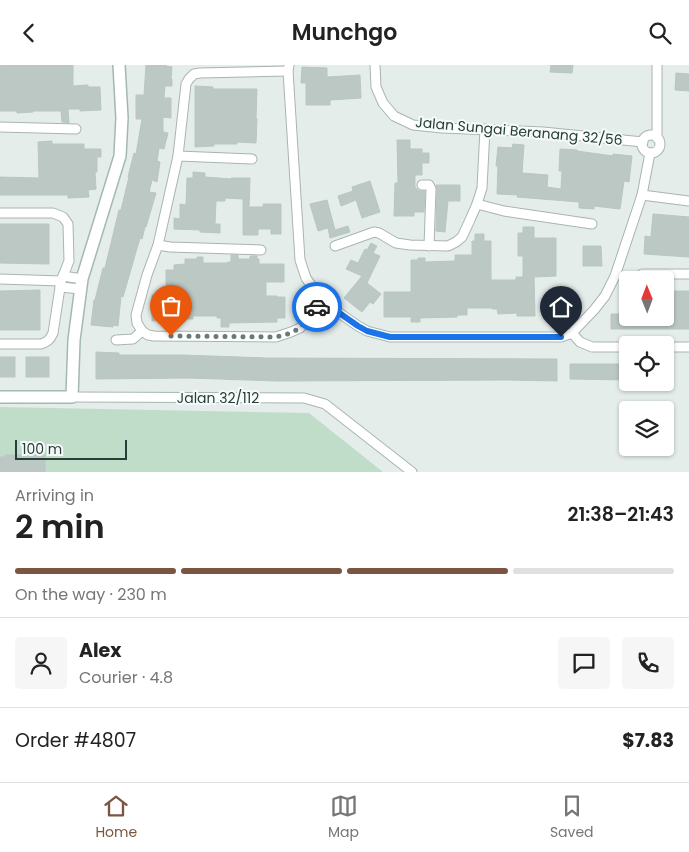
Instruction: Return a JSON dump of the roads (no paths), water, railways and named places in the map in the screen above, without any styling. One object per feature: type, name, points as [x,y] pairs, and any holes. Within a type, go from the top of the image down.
[{"type":"street","points":[[72,397],[74,340],[81,284],[120,156],[122,118],[119,65]]},
{"type":"street","name":"Jalan Sungai Beranang 32/56","points":[[376,65],[376,87],[383,103],[394,116],[414,125],[543,132],[643,141]]},
{"type":"street","points":[[657,65],[657,138],[660,147],[656,152],[650,153],[644,150],[642,145],[646,137],[655,136],[657,138]]},
{"type":"street","points":[[322,301],[300,328],[291,333],[276,337],[154,336],[142,331],[137,323],[136,315],[158,245],[178,156],[185,90],[189,79],[194,74],[288,68],[300,260],[306,278],[322,301],[353,323],[367,331],[390,337],[561,337],[572,333],[605,296],[615,276],[642,195],[650,153]]},
{"type":"street","points":[[0,127],[76,129]]},
{"type":"street","points":[[335,246],[374,232],[396,243],[410,245],[448,246],[456,243],[462,237],[482,188],[485,129]]},
{"type":"street","points":[[178,156],[252,159]]},
{"type":"street","points":[[422,185],[429,185],[431,189],[429,246]]},
{"type":"street","points":[[642,195],[689,201]]},
{"type":"street","points":[[477,204],[504,211],[592,224]]},
{"type":"street","points":[[0,213],[53,213],[64,217],[68,224],[69,261],[61,281],[51,338],[46,343],[40,344],[0,344]]},
{"type":"street","points":[[158,245],[261,250]]},
{"type":"street","points":[[674,274],[689,274]]},
{"type":"street","points":[[0,279],[61,281],[81,284]]},
{"type":"street","points":[[116,340],[132,339],[142,331]]},
{"type":"street","points":[[572,333],[580,342],[592,347],[619,347]]},
{"type":"street","points":[[674,347],[689,347]]},
{"type":"street","name":"Jalan 32/112","points":[[0,397],[304,398],[326,404],[412,472]]}]
